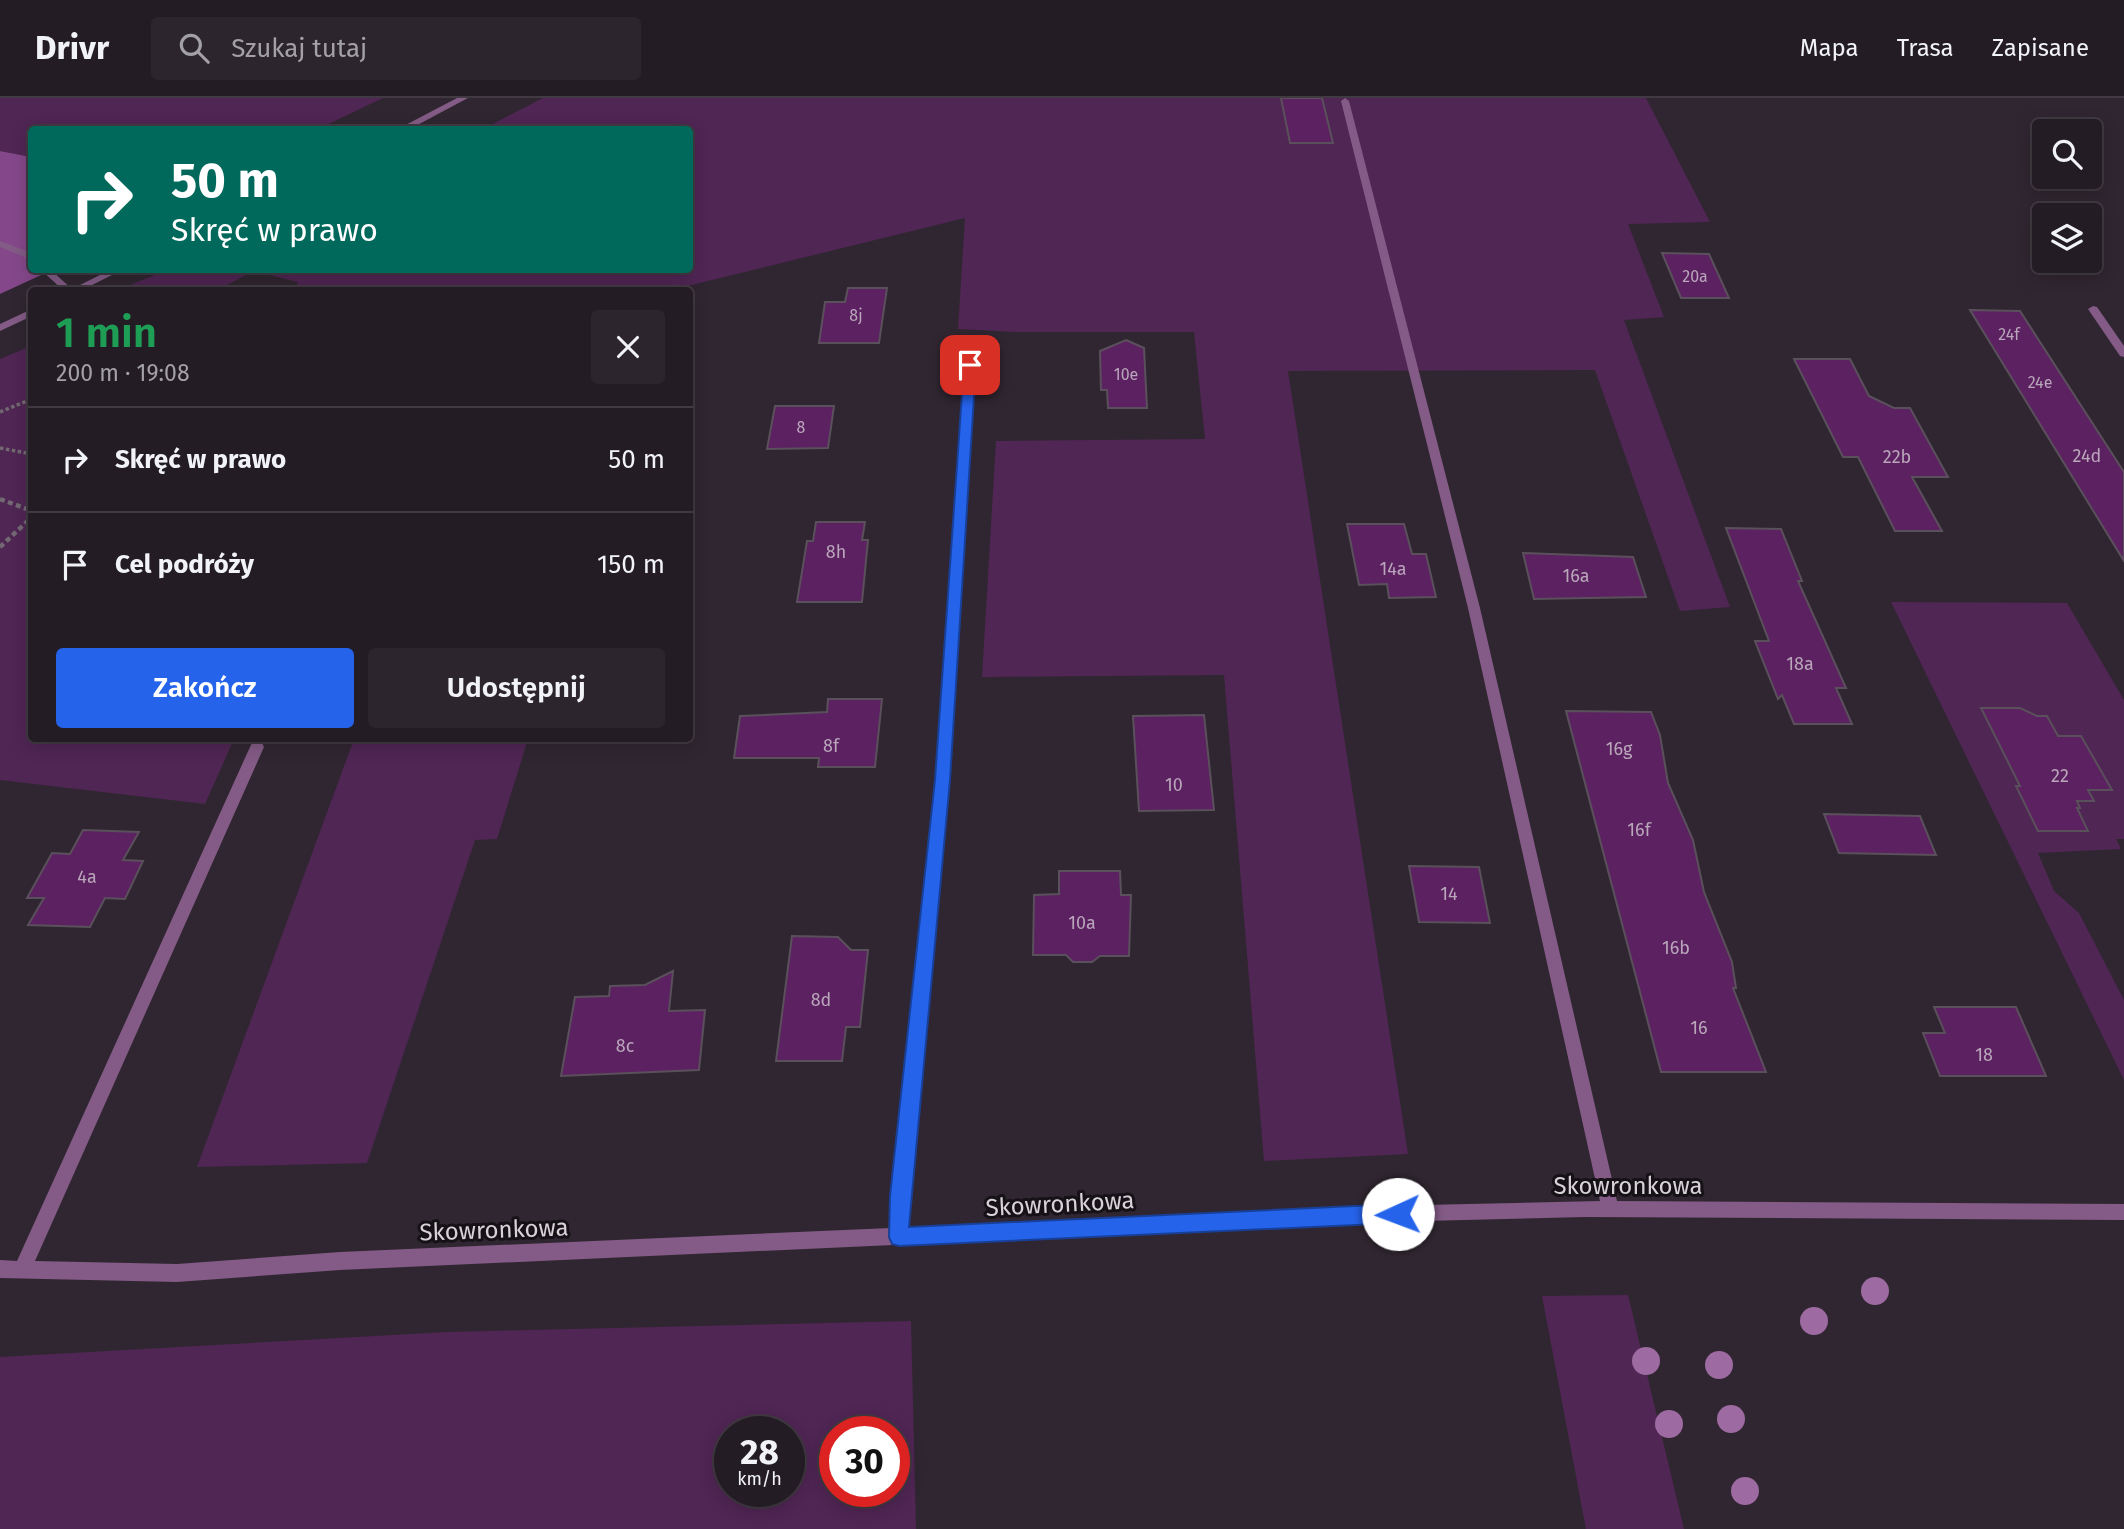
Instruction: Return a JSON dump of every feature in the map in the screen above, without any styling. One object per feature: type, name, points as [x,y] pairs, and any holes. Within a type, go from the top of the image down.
[{"type":"street","points":[[408,126],[464,98]]},
{"type":"street","points":[[1345,101],[1474,608],[1611,1210]]},
{"type":"street","points":[[0,244],[28,255]]},
{"type":"street","points":[[49,273],[65,287]]},
{"type":"street","points":[[81,287],[111,273]]},
{"type":"street","points":[[2093,309],[2124,354]]},
{"type":"street","points":[[0,328],[28,314]]},
{"type":"street","points":[[899,1237],[900,1196],[942,780],[970,365]]},
{"type":"street","points":[[22,1270],[257,747]]},
{"type":"street","name":"Skowronkowa","points":[[0,1269],[177,1273],[340,1261],[1423,1213],[1611,1210],[2124,1212]]},
{"type":"path","points":[[0,412],[28,401]]},
{"type":"path","points":[[0,448],[28,453]]},
{"type":"path","points":[[0,499],[28,510]]},
{"type":"path","points":[[0,547],[28,521]]},
{"type":"shaded area","points":[[0,98],[383,98],[324,126],[28,126],[28,156],[0,151]]},
{"type":"shaded area","points":[[543,98],[1646,98],[1710,222],[1628,224],[1664,317],[1624,320],[1730,607],[1680,611],[1595,370],[1288,371],[1408,1154],[1264,1161],[1224,675],[982,677],[996,441],[1205,439],[1194,332],[1016,332],[958,329],[965,218],[683,287],[296,287],[298,282],[262,273],[693,273],[693,126],[489,126]]},
{"type":"shaded area","points":[[0,151],[28,156],[28,273],[46,273],[0,294]]},
{"type":"shaded area","points":[[160,273],[250,273],[223,287],[125,287]]},
{"type":"shaded area","points":[[28,347],[28,742],[233,742],[205,804],[0,780],[0,359]]},
{"type":"shaded area","points":[[1891,602],[2067,603],[2124,700],[2124,839],[2116,839],[2121,849],[2038,853],[2054,891],[2079,913],[2124,1000],[2124,1080]]},
{"type":"shaded area","points":[[353,742],[527,742],[497,839],[475,840],[367,1163],[197,1167]]},
{"type":"shaded area","points":[[1628,1295],[1684,1529],[1586,1529],[1542,1296]]},
{"type":"shaded area","points":[[911,1321],[916,1529],[0,1529],[0,1357],[447,1332]]},
{"type":"building","points":[[1281,98],[1322,98],[1333,143],[1290,143]]},
{"type":"building","points":[[1662,253],[1709,254],[1729,298],[1681,298]]},
{"type":"building","points":[[848,288],[887,288],[879,343],[819,343],[825,302],[845,302]]},
{"type":"building","points":[[1970,310],[2020,311],[2124,472],[2124,561]]},
{"type":"building","points":[[1126,340],[1144,348],[1147,408],[1108,408],[1107,390],[1101,390],[1100,351]]},
{"type":"building","points":[[1794,359],[1850,359],[1869,396],[1894,408],[1910,408],[1948,477],[1912,477],[1942,531],[1895,531],[1858,457],[1843,457]]},
{"type":"building","points":[[775,406],[834,406],[828,448],[767,449]]},
{"type":"building","points":[[816,522],[865,522],[862,540],[868,540],[862,602],[797,602],[807,541],[813,541]]},
{"type":"building","points":[[1347,524],[1404,524],[1412,554],[1426,554],[1436,597],[1389,598],[1387,584],[1359,585]]},
{"type":"building","points":[[1726,528],[1781,529],[1802,581],[1798,581],[1846,688],[1836,688],[1852,724],[1794,724],[1782,695],[1778,699],[1755,641],[1769,641]]},
{"type":"building","points":[[1523,553],[1633,557],[1646,597],[1534,599]]},
{"type":"building","points":[[828,699],[882,699],[875,767],[818,767],[819,758],[734,758],[740,716],[827,712]]},
{"type":"building","points":[[1981,708],[2020,708],[2037,716],[2047,716],[2058,736],[2081,736],[2112,790],[2088,790],[2094,801],[2077,801],[2080,808],[2077,808],[2088,831],[2038,831],[2016,786],[2020,786]]},
{"type":"building","points":[[1566,711],[1651,712],[1660,735],[1668,783],[1693,840],[1704,892],[1732,962],[1736,988],[1733,988],[1766,1072],[1661,1072]]},
{"type":"building","points":[[1204,715],[1214,810],[1139,811],[1133,716]]},
{"type":"building","points":[[1824,814],[1920,816],[1936,855],[1839,853]]},
{"type":"building","points":[[83,830],[139,832],[123,860],[143,861],[125,899],[105,898],[90,927],[28,925],[44,898],[27,898],[52,853],[70,854]]},
{"type":"building","points":[[1409,866],[1479,867],[1490,923],[1419,922]]},
{"type":"building","points":[[1059,871],[1120,871],[1121,895],[1131,895],[1129,956],[1100,956],[1092,962],[1073,962],[1066,955],[1033,955],[1034,895],[1059,894]]},
{"type":"building","points":[[792,936],[838,937],[851,950],[868,950],[860,1027],[846,1027],[842,1061],[776,1061]]},
{"type":"building","points":[[673,971],[669,1011],[705,1010],[699,1070],[561,1076],[575,997],[609,996],[610,986],[645,985]]},
{"type":"building","points":[[1934,1007],[2016,1007],[2046,1076],[1940,1076],[1923,1033],[1945,1033]]},
{"type":"route","points":[[970,365],[942,780],[900,1196],[899,1237],[1398,1214]]}]
